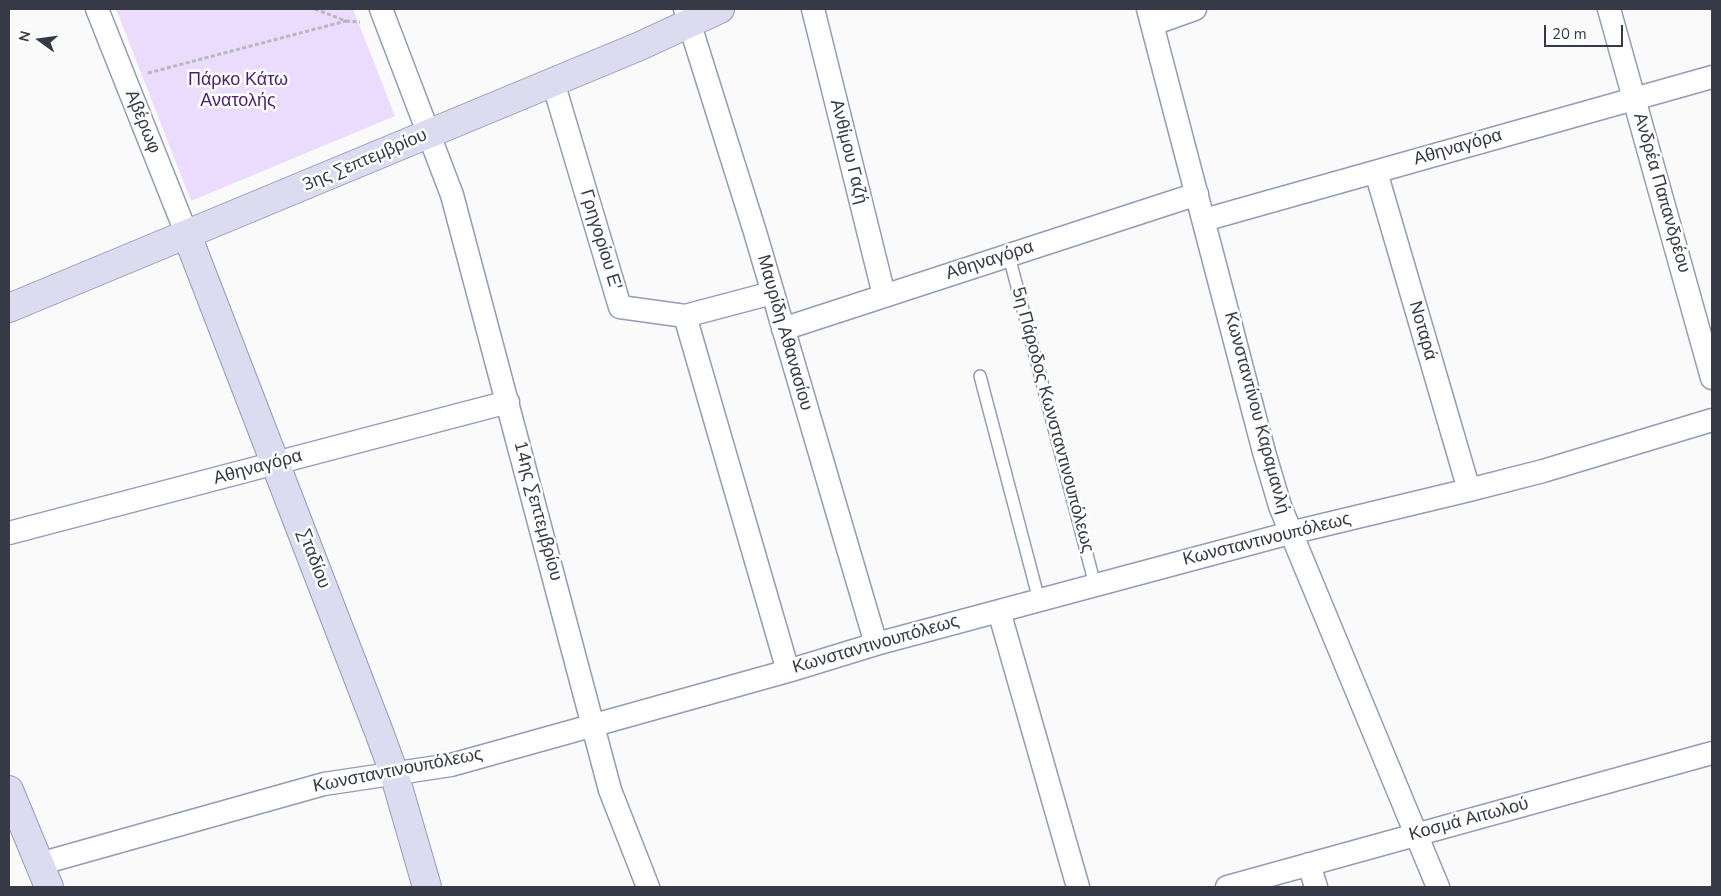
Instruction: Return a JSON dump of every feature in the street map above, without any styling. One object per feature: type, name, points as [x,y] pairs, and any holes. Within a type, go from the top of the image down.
[{"type":"main road","name":"3ης Σεπτεμβρίου","points":[[9,308],[552,82],[688,16],[720,9]]},
{"type":"main road","name":"Σταδίου","points":[[187,235],[394,774],[427,887]]},
{"type":"main road","points":[[9,790],[44,876]]},
{"type":"street","name":"Αβέρωφ","points":[[97,9],[187,235]]},
{"type":"street","name":"14ης Σεπτεμβρίου","points":[[381,9],[452,195],[610,790],[648,887]]},
{"type":"street","name":"Ανθίμου Γαζή","points":[[813,9],[884,296]]},
{"type":"street","points":[[1150,17],[1195,9]]},
{"type":"street","name":"Ανδρέα Παπανδρέου","points":[[1609,9],[1712,378]]},
{"type":"street","name":"Μαυρίδη Αθανασίου","points":[[688,16],[876,644]]},
{"type":"street","name":"Κωνσταντίνου Καραμανλή","points":[[1150,17],[1264,452],[1280,506],[1438,887]]},
{"type":"street","name":"Αθηναγόρα","points":[[1204,220],[1712,77]]},
{"type":"street","name":"Γρηγορίου Ε'","points":[[552,82],[620,307],[685,316],[772,293]]},
{"type":"street","name":"Νοταρά","points":[[1376,172],[1469,490]]},
{"type":"street","name":"Αθηναγόρα","points":[[783,329],[1197,194]]},
{"type":"street","points":[[685,316],[788,671]]},
{"type":"street","name":"Αθηναγόρα","points":[[9,533],[508,402]]},
{"type":"street","name":"Κωνσταντινουπόλεως","points":[[44,876],[324,784],[451,764],[788,671],[876,644],[1094,585],[1290,533],[1543,471],[1712,420]]},
{"type":"street","points":[[999,611],[1078,887]]},
{"type":"street","name":"Κοσμά Αιτωλού","points":[[1227,887],[1712,753]]},
{"type":"street","points":[[1309,864],[1316,887]]},
{"type":"lane","name":"5η Πάροδος Κωνσταντινουπόλεως","points":[[1009,256],[1094,585]]},
{"type":"lane","points":[[980,376],[1039,600]]},
{"type":"path","points":[[125,79],[346,20],[315,9]]},
{"type":"green space","name":"Πάρκο Κάτω Ανατολής","points":[[116,9],[353,9],[395,116],[191,201]]}]
